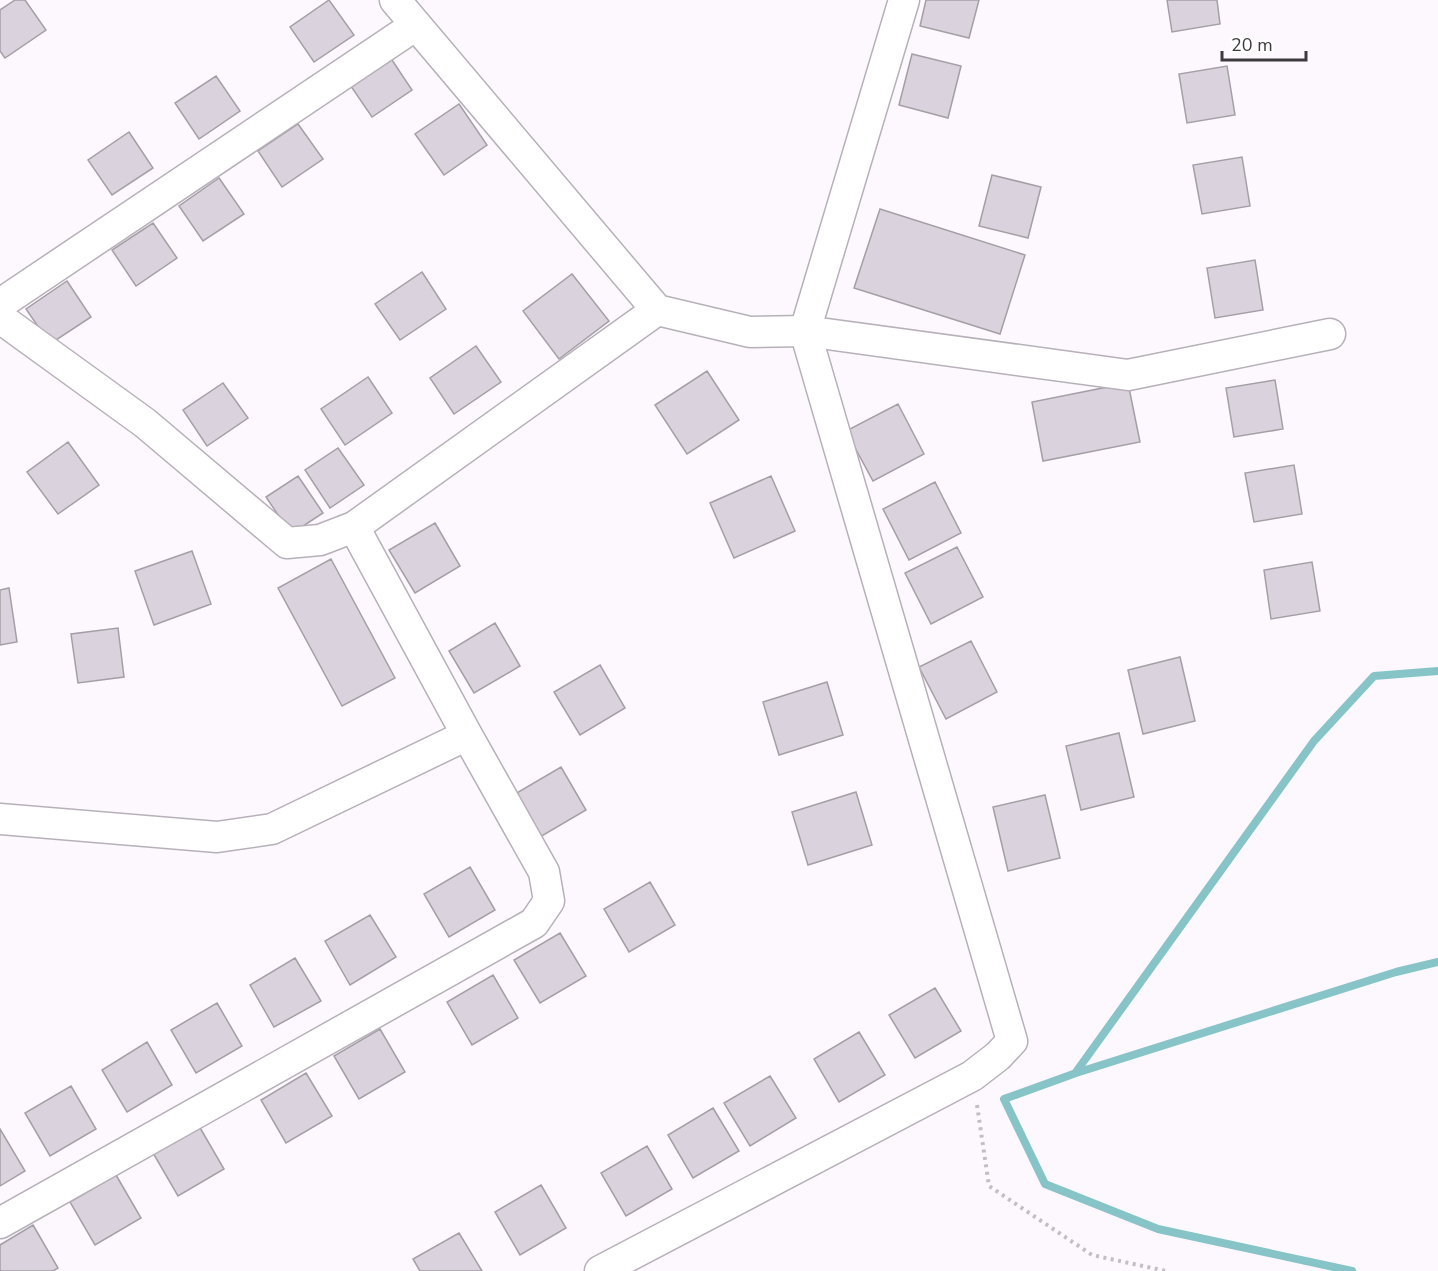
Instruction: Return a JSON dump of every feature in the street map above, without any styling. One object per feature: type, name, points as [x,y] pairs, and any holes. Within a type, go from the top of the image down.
[{"type":"street","points":[[395,0],[657,310],[750,332],[805,331],[1128,375],[1330,334]]},
{"type":"street","points":[[600,1271],[972,1076],[998,1056],[1012,1041],[805,331],[904,0]]},
{"type":"street","points":[[0,304],[416,25]]},
{"type":"street","points":[[0,318],[145,423],[287,543],[320,540],[354,527],[657,310]]},
{"type":"street","points":[[0,1223],[534,923],[549,901],[544,872],[354,527]]},
{"type":"street","points":[[0,819],[217,837],[272,829],[467,735]]},
{"type":"path","points":[[972,1076],[989,1186],[1092,1255],[1166,1271]]},
{"type":"building","points":[[15,0],[25,0],[46,30],[5,58],[0,51],[0,10]]},
{"type":"building","points":[[329,0],[354,35],[314,62],[290,27]]},
{"type":"building","points":[[926,0],[979,0],[969,38],[920,26]]},
{"type":"building","points":[[1167,0],[1217,0],[1220,24],[1172,32]]},
{"type":"building","points":[[388,54],[412,90],[372,117],[348,82]]},
{"type":"building","points":[[912,54],[961,66],[948,118],[899,105]]},
{"type":"building","points":[[1227,66],[1235,115],[1187,123],[1179,74]]},
{"type":"building","points":[[216,76],[240,111],[199,139],[175,103]]},
{"type":"building","points":[[459,104],[487,145],[444,175],[415,134]]},
{"type":"building","points":[[298,124],[323,159],[282,187],[258,151]]},
{"type":"building","points":[[129,132],[153,168],[112,195],[88,160]]},
{"type":"building","points":[[1242,157],[1250,206],[1202,214],[1193,165]]},
{"type":"building","points":[[992,175],[1041,187],[1028,238],[979,226]]},
{"type":"building","points":[[219,178],[244,214],[203,241],[179,206]]},
{"type":"building","points":[[880,209],[1025,255],[1000,334],[854,288]]},
{"type":"building","points":[[153,223],[177,258],[136,286],[112,250]]},
{"type":"building","points":[[1255,260],[1263,310],[1215,318],[1207,268]]},
{"type":"building","points":[[422,272],[446,309],[400,340],[375,304]]},
{"type":"building","points":[[572,274],[609,321],[559,359],[523,311]]},
{"type":"building","points":[[67,281],[91,317],[50,344],[26,309]]},
{"type":"building","points":[[476,346],[501,382],[454,414],[430,378]]},
{"type":"building","points":[[707,371],[739,420],[687,454],[655,405]]},
{"type":"building","points":[[368,377],[392,413],[345,445],[321,409]]},
{"type":"building","points":[[1275,380],[1283,429],[1234,437],[1226,388]]},
{"type":"building","points":[[223,383],[248,418],[207,446],[183,410]]},
{"type":"building","points":[[1128,383],[1140,442],[1043,461],[1032,402]]},
{"type":"building","points":[[898,404],[924,454],[873,481],[846,431]]},
{"type":"building","points":[[68,442],[99,485],[58,514],[27,472]]},
{"type":"building","points":[[338,448],[364,485],[330,508],[305,470]]},
{"type":"building","points":[[1294,465],[1302,514],[1254,522],[1245,473]]},
{"type":"building","points":[[298,476],[323,513],[291,534],[266,497]]},
{"type":"building","points":[[771,476],[795,531],[734,558],[710,503]]},
{"type":"building","points":[[935,482],[961,533],[909,560],[883,509]]},
{"type":"building","points":[[435,523],[460,566],[415,593],[389,550]]},
{"type":"building","points":[[957,547],[983,597],[931,624],[905,573]]},
{"type":"building","points":[[192,551],[211,604],[154,625],[135,571]]},
{"type":"building","points":[[331,559],[395,678],[342,706],[278,588]]},
{"type":"building","points":[[1312,562],[1320,611],[1271,619],[1264,570]]},
{"type":"building","points":[[9,588],[17,642],[0,645],[0,590]]},
{"type":"building","points":[[495,623],[520,666],[474,693],[449,651]]},
{"type":"building","points":[[118,628],[124,677],[78,683],[71,634]]},
{"type":"building","points":[[971,641],[997,692],[946,719],[919,667]]},
{"type":"building","points":[[1180,657],[1195,721],[1143,734],[1128,670]]},
{"type":"building","points":[[600,665],[625,708],[580,735],[554,692]]},
{"type":"building","points":[[827,682],[843,735],[779,755],[763,702]]},
{"type":"building","points":[[1119,733],[1134,797],[1081,810],[1066,746]]},
{"type":"building","points":[[561,767],[586,810],[540,837],[515,794]]},
{"type":"building","points":[[856,792],[872,845],[808,865],[792,812]]},
{"type":"building","points":[[1045,795],[1060,858],[1008,871],[993,807]]},
{"type":"building","points":[[470,867],[495,910],[449,937],[424,894]]},
{"type":"building","points":[[650,882],[675,925],[629,952],[604,909]]},
{"type":"building","points":[[370,915],[396,957],[350,985],[325,941]]},
{"type":"building","points":[[560,933],[586,976],[540,1003],[514,960]]},
{"type":"building","points":[[295,958],[321,1001],[274,1027],[250,985]]},
{"type":"building","points":[[493,975],[518,1018],[472,1045],[447,1002]]},
{"type":"building","points":[[935,988],[961,1031],[915,1058],[889,1015]]},
{"type":"building","points":[[217,1003],[242,1046],[196,1073],[171,1030]]},
{"type":"building","points":[[380,1029],[405,1072],[359,1099],[334,1056]]},
{"type":"building","points":[[859,1032],[885,1075],[839,1102],[814,1059]]},
{"type":"building","points":[[147,1042],[172,1085],[127,1112],[102,1070]]},
{"type":"building","points":[[306,1073],[332,1116],[286,1143],[261,1100]]},
{"type":"building","points":[[770,1076],[796,1118],[750,1146],[724,1103]]},
{"type":"building","points":[[71,1086],[96,1129],[50,1156],[25,1113]]},
{"type":"building","points":[[713,1108],[739,1151],[693,1178],[668,1135]]},
{"type":"building","points":[[199,1126],[224,1169],[178,1196],[153,1153]]},
{"type":"building","points":[[0,1129],[25,1171],[0,1186]]},
{"type":"building","points":[[647,1146],[672,1189],[626,1216],[601,1173]]},
{"type":"building","points":[[116,1175],[141,1218],[95,1245],[70,1202]]},
{"type":"building","points":[[541,1185],[566,1228],[520,1255],[495,1212]]},
{"type":"building","points":[[33,1225],[58,1268],[53,1271],[0,1271],[0,1245]]},
{"type":"building","points":[[459,1233],[482,1271],[420,1271],[413,1259]]},
{"type":"waterway","points":[[1076,1072],[1314,741],[1374,676],[1438,671]]},
{"type":"waterway","points":[[1352,1271],[1158,1229],[1045,1184],[1004,1099],[1076,1073],[1396,972],[1438,962]]}]
